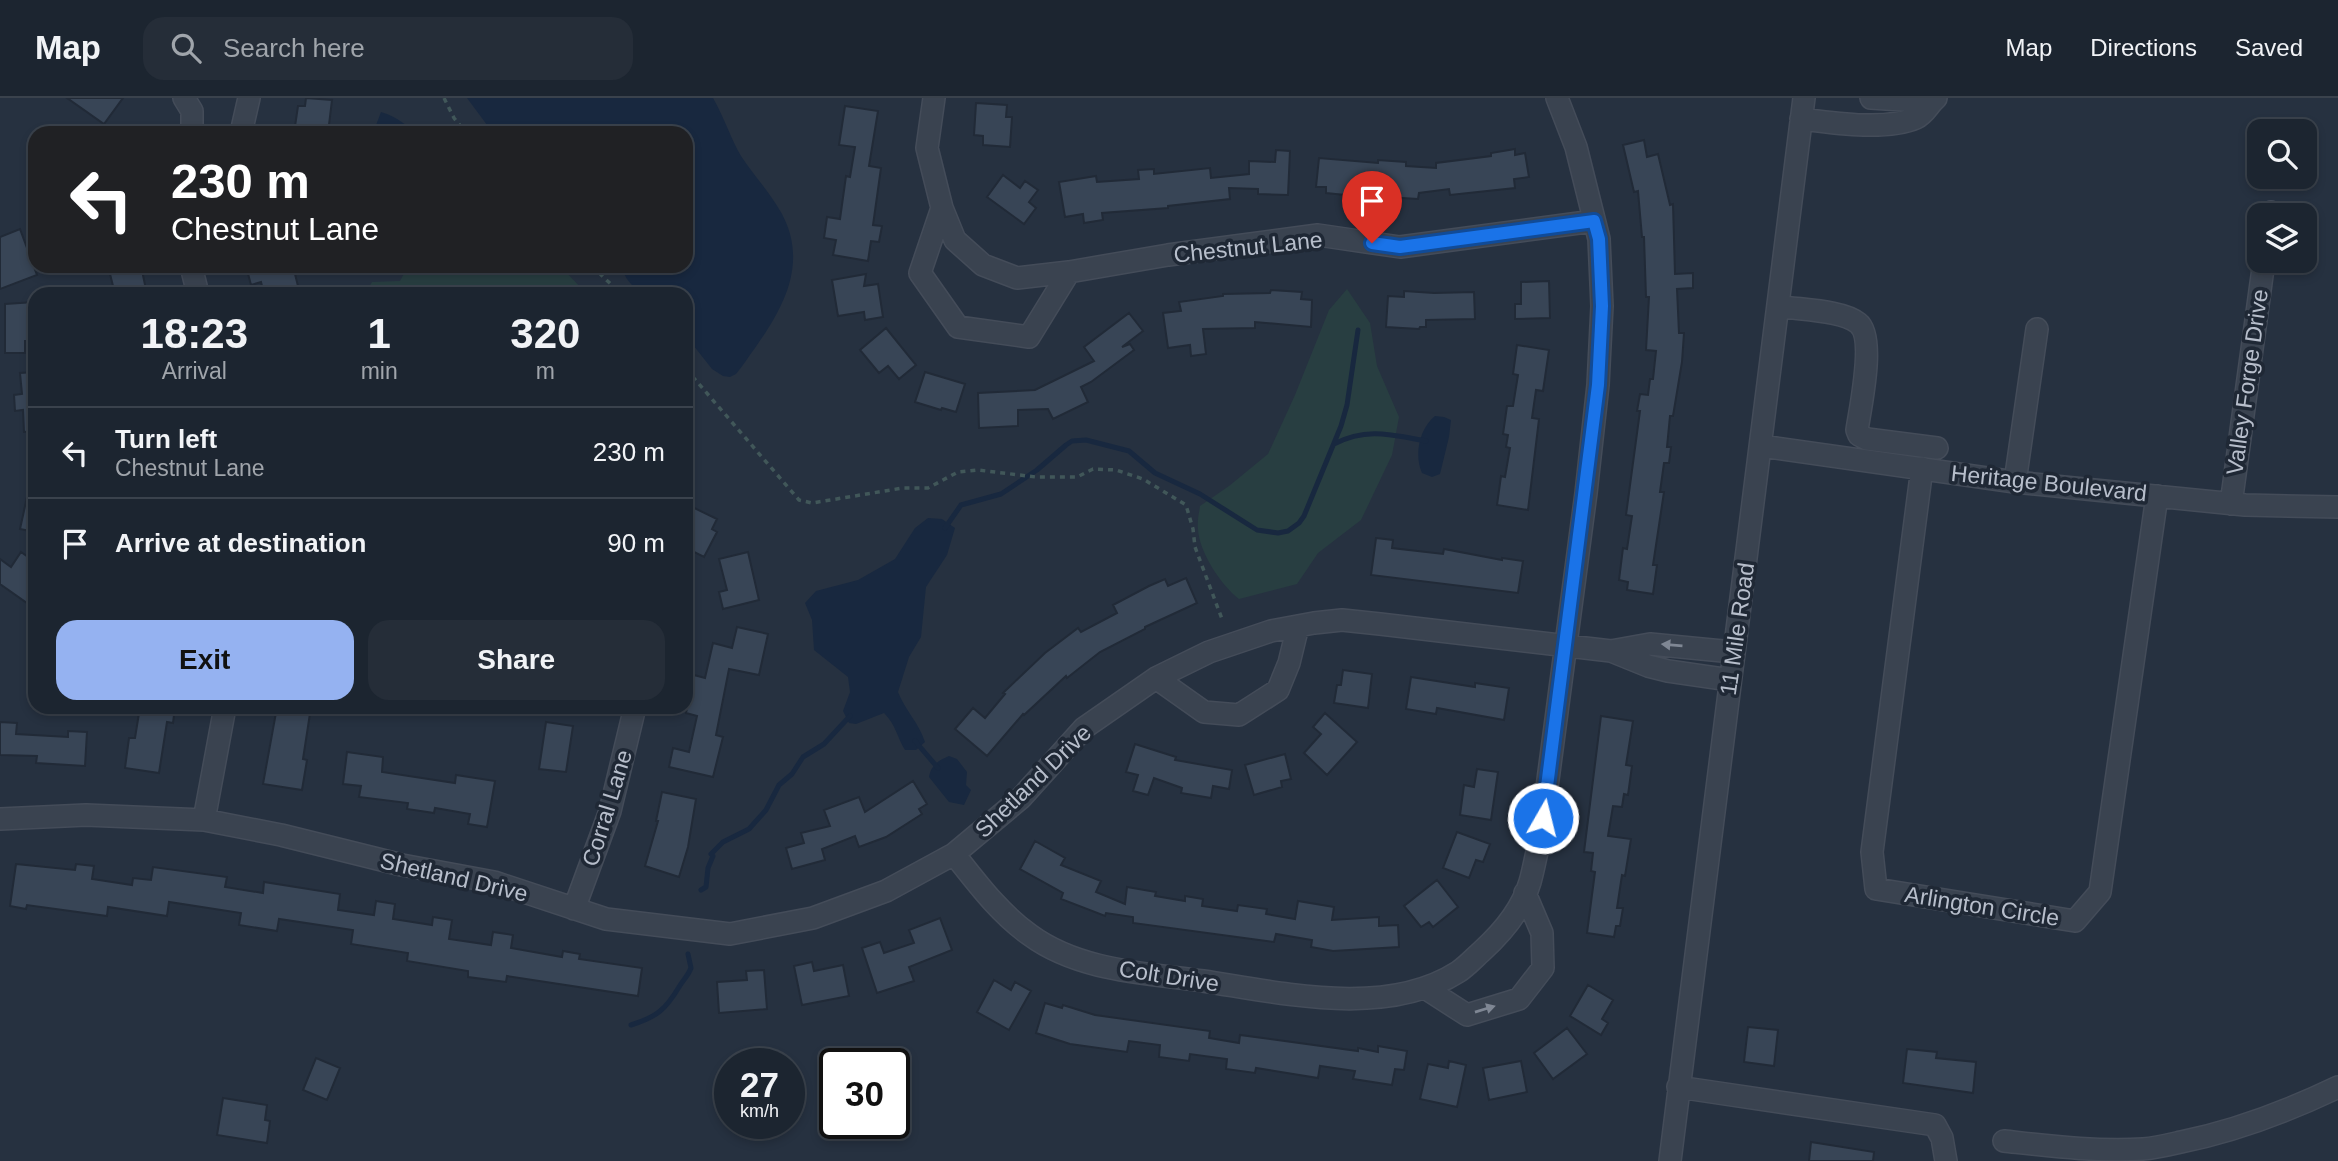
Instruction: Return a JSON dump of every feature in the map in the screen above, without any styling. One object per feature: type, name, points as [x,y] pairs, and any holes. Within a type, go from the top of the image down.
[{"type":"street","points":[[184,98],[191,111],[192,126]]},
{"type":"street","points":[[242,126],[248,98]]},
{"type":"street","name":"Chestnut Lane","points":[[934,98],[927,148],[942,208],[955,240],[983,265],[1017,278],[1318,235],[1400,247],[1594,221]]},
{"type":"street","name":"Colt Drive","points":[[954,854],[990,900],[1031,936],[1080,961],[1323,999],[1392,996],[1425,988],[1459,972],[1497,937],[1517,912],[1540,840],[1598,385],[1602,306],[1599,239],[1576,147],[1557,98]]},
{"type":"street","points":[[1871,98],[1934,100]]},
{"type":"street","points":[[1803,108],[1826,122],[1880,124],[1917,117],[1934,100]]},
{"type":"street","name":"11 Mile Road","points":[[1670,1161],[1803,108]]},
{"type":"street","points":[[942,208],[920,273],[958,327],[1029,337],[1069,272]]},
{"type":"street","name":"Valley Forge Drive","points":[[2231,503],[2262,273]]},
{"type":"street","points":[[1778,306],[1842,316],[1863,327],[1866,344],[1857,430],[1859,435],[1867,439],[1937,448]]},
{"type":"street","points":[[2015,482],[2037,329]]},
{"type":"street","name":"Heritage Boulevard","points":[[1762,446],[2015,482],[2231,503],[2338,507]]},
{"type":"street","name":"Arlington Circle","points":[[1922,468],[1872,852],[1876,890],[2075,921],[2100,892],[2157,496]]},
{"type":"street","name":"Shetland Drive","points":[[0,819],[86,815],[204,821],[281,835],[402,865],[494,882],[606,919],[730,934],[813,918],[886,891],[954,854],[1021,798],[1084,728],[1156,678],[1209,652],[1271,631],[1342,621],[1611,652],[1668,671],[1730,680]]},
{"type":"street","points":[[1156,678],[1205,712],[1239,715],[1278,690],[1289,663],[1298,626]]},
{"type":"street","name":"Shetland Drive","points":[[1611,652],[1650,644],[1733,652]]},
{"type":"street","points":[[204,821],[224,714]]},
{"type":"street","name":"Corral Lane","points":[[574,909],[610,811],[633,714]]},
{"type":"street","points":[[1425,988],[1466,1015],[1518,999],[1543,968],[1542,933],[1525,893]]},
{"type":"street","points":[[1678,1087],[1935,1125],[1942,1138],[1946,1161]]},
{"type":"street","points":[[2004,1141],[2147,1155],[2249,1123],[2338,1087]]},
{"type":"path","points":[[444,98],[460,126]]},
{"type":"path","points":[[599,273],[614,287]]},
{"type":"path","points":[[693,377],[799,500],[812,503],[903,488],[928,488],[958,472],[978,470],[1036,477],[1077,477],[1093,469],[1116,470],[1143,479],[1186,505],[1195,547],[1222,619]]},
{"type":"green space","points":[[404,273],[567,273],[580,287],[369,287],[372,282],[400,281]]},
{"type":"green space","points":[[1347,289],[1370,323],[1377,366],[1399,417],[1392,455],[1361,520],[1318,553],[1297,584],[1239,599],[1218,577],[1202,548],[1198,526],[1200,506],[1268,454],[1329,310]]},
{"type":"water","points":[[467,98],[713,98],[741,156],[782,214],[793,250],[793,267],[783,301],[766,332],[736,374],[723,376],[712,369],[693,345],[693,287],[634,287],[624,273],[693,273],[693,126],[488,126]]},
{"type":"water","points":[[381,112],[407,126],[376,126]]},
{"type":"water","points":[[1435,416],[1451,420],[1440,474],[1432,477],[1422,473],[1418,450],[1425,428]]},
{"type":"water","points":[[928,518],[942,519],[955,528],[947,555],[926,587],[921,637],[909,657],[898,692],[925,742],[916,750],[905,750],[884,713],[856,724],[849,723],[843,711],[850,692],[848,677],[814,650],[812,620],[805,603],[816,591],[858,580],[895,559],[915,528]]},
{"type":"water","points":[[949,756],[957,759],[967,772],[966,785],[971,790],[964,805],[949,802],[929,777],[936,764]]},
{"type":"building","points":[[67,98],[123,98],[104,124]]},
{"type":"building","points":[[306,98],[332,100],[329,126],[295,126],[298,106],[305,106]]},
{"type":"building","points":[[976,103],[1007,105],[1006,117],[1012,117],[1010,147],[983,145],[983,136],[974,135]]},
{"type":"building","points":[[845,106],[878,111],[869,166],[881,168],[873,225],[882,226],[879,242],[871,241],[868,261],[833,255],[836,240],[824,238],[827,217],[840,219],[846,176],[850,177],[855,147],[839,145]]},
{"type":"building","points":[[1644,140],[1647,157],[1658,154],[1670,205],[1673,204],[1675,274],[1693,273],[1693,288],[1677,289],[1679,333],[1684,333],[1682,362],[1673,416],[1670,416],[1667,447],[1671,447],[1669,463],[1664,463],[1660,492],[1664,492],[1653,565],[1657,565],[1653,594],[1627,590],[1628,582],[1619,580],[1623,548],[1627,549],[1632,516],[1626,515],[1640,411],[1637,411],[1640,394],[1648,395],[1656,351],[1646,350],[1649,297],[1646,297],[1644,237],[1638,191],[1634,192],[1623,145]]},
{"type":"building","points":[[1515,149],[1515,155],[1525,153],[1529,177],[1514,179],[1515,188],[1450,195],[1449,189],[1419,193],[1418,199],[1386,197],[1386,189],[1356,186],[1355,196],[1326,193],[1326,187],[1316,187],[1319,158],[1378,163],[1378,160],[1406,162],[1406,166],[1436,168],[1436,163],[1491,156],[1491,153]]},
{"type":"building","points":[[1276,150],[1290,151],[1288,195],[1258,194],[1258,189],[1229,188],[1230,199],[1168,208],[1102,213],[1103,220],[1084,223],[1083,214],[1065,217],[1059,182],[1096,176],[1097,182],[1139,179],[1138,170],[1154,169],[1154,174],[1210,168],[1211,178],[1249,174],[1249,161],[1275,162]]},
{"type":"building","points":[[1003,175],[1020,188],[1025,181],[1038,190],[1029,202],[1036,208],[1024,224],[987,197]]},
{"type":"building","points":[[20,229],[28,251],[28,273],[37,275],[0,289],[0,237]]},
{"type":"building","points":[[110,273],[142,273],[146,287],[113,287]]},
{"type":"building","points":[[248,273],[295,273],[298,287],[262,287],[261,282],[251,285]]},
{"type":"building","points":[[866,274],[864,286],[878,284],[883,317],[865,320],[864,312],[838,316],[832,280]]},
{"type":"building","points":[[1549,281],[1550,318],[1515,319],[1515,304],[1521,304],[1521,282]]},
{"type":"building","points":[[1271,290],[1302,292],[1301,299],[1312,300],[1311,327],[1255,322],[1255,328],[1203,329],[1206,354],[1191,356],[1190,345],[1168,348],[1163,313],[1181,311],[1179,302],[1223,294],[1270,293]]},
{"type":"building","points":[[1404,291],[1474,292],[1475,319],[1426,320],[1426,327],[1419,329],[1386,327],[1388,296],[1404,297]]},
{"type":"building","points":[[28,302],[28,341],[25,341],[25,353],[5,353],[5,304]]},
{"type":"building","points":[[1129,313],[1143,331],[1122,347],[1130,344],[1134,350],[1081,387],[1088,402],[1053,419],[1048,409],[1018,410],[1018,426],[979,428],[978,393],[1035,390],[1094,361],[1084,347]]},
{"type":"building","points":[[886,328],[916,365],[899,379],[888,366],[879,373],[860,350]]},
{"type":"building","points":[[1517,345],[1549,350],[1543,391],[1536,390],[1532,418],[1539,419],[1528,510],[1497,505],[1501,476],[1505,477],[1510,448],[1506,447],[1508,435],[1503,434],[1507,406],[1513,406],[1518,375],[1513,374]]},
{"type":"building","points":[[28,372],[28,432],[24,432],[23,410],[15,411],[14,395],[22,394],[20,373]]},
{"type":"building","points":[[925,372],[965,384],[956,412],[915,402]]},
{"type":"building","points":[[28,493],[28,531],[20,529]]},
{"type":"building","points":[[693,507],[717,519],[712,529],[717,532],[704,557],[693,552]]},
{"type":"building","points":[[1376,538],[1393,540],[1392,548],[1443,554],[1444,549],[1502,560],[1523,561],[1518,593],[1371,575]]},
{"type":"building","points":[[21,552],[28,557],[27,603],[0,584],[0,559],[11,567]]},
{"type":"building","points":[[748,552],[759,600],[723,609],[719,592],[727,590],[719,559]]},
{"type":"building","points":[[1186,578],[1197,603],[1100,652],[1067,678],[1066,676],[1023,714],[987,756],[955,729],[973,708],[985,718],[1005,694],[1003,693],[1045,653],[1078,628],[1081,632],[1117,613],[1113,605],[1165,579],[1168,586]]},
{"type":"building","points":[[737,627],[768,634],[759,675],[729,669],[716,735],[723,737],[713,777],[669,767],[673,748],[689,752],[697,716],[690,714],[693,714],[694,675],[705,678],[713,643],[732,648]]},
{"type":"building","points":[[1343,670],[1372,674],[1368,708],[1334,703]]},
{"type":"building","points":[[1411,677],[1475,687],[1475,683],[1509,688],[1504,720],[1437,708],[1436,714],[1406,709]]},
{"type":"building","points":[[1325,713],[1357,742],[1327,775],[1304,753],[1321,734],[1313,727]]},
{"type":"building","points":[[139,714],[174,714],[173,723],[167,722],[159,773],[125,768],[129,738],[135,738]]},
{"type":"building","points":[[276,714],[310,714],[303,759],[307,760],[302,790],[263,784]]},
{"type":"building","points":[[1601,716],[1633,721],[1626,765],[1632,766],[1628,795],[1624,794],[1622,807],[1613,806],[1608,836],[1631,839],[1617,908],[1623,908],[1620,926],[1616,926],[1614,937],[1587,933],[1595,872],[1591,871],[1593,853],[1584,852]]},
{"type":"building","points":[[0,722],[17,723],[16,734],[68,737],[68,731],[87,732],[85,766],[36,763],[37,756],[0,755]]},
{"type":"building","points":[[546,722],[573,726],[566,772],[539,769]]},
{"type":"building","points":[[1135,744],[1176,757],[1175,760],[1232,770],[1229,789],[1213,786],[1211,798],[1181,793],[1182,788],[1154,778],[1148,795],[1133,791],[1138,775],[1126,772]]},
{"type":"building","points":[[347,752],[383,757],[382,772],[455,783],[456,775],[495,781],[487,827],[468,824],[470,814],[435,808],[434,813],[407,809],[408,803],[359,797],[361,786],[343,784]]},
{"type":"building","points":[[1285,754],[1291,779],[1281,781],[1282,787],[1254,795],[1245,765]]},
{"type":"building","points":[[1477,769],[1498,772],[1491,820],[1460,815],[1464,785],[1474,787]]},
{"type":"building","points":[[913,781],[927,804],[919,809],[922,814],[886,837],[859,847],[855,836],[822,849],[825,860],[792,869],[786,848],[804,843],[801,833],[830,826],[824,810],[859,797],[865,812]]},
{"type":"building","points":[[662,792],[696,799],[688,847],[679,877],[645,866],[658,821]]},
{"type":"building","points":[[1457,832],[1490,844],[1483,862],[1476,860],[1469,878],[1443,868]]},
{"type":"building","points":[[1035,841],[1065,858],[1061,865],[1101,881],[1096,892],[1125,904],[1127,887],[1156,892],[1155,896],[1185,901],[1185,896],[1203,899],[1202,906],[1237,911],[1238,905],[1267,909],[1266,914],[1295,919],[1298,901],[1334,907],[1332,920],[1379,917],[1379,926],[1398,925],[1399,947],[1333,951],[1311,947],[1312,940],[1276,934],[1274,942],[1133,923],[1133,917],[1106,913],[1105,916],[1061,899],[1063,893],[1020,869]]},
{"type":"building","points":[[16,864],[75,870],[76,864],[94,866],[92,879],[132,885],[133,878],[151,880],[153,867],[227,877],[225,887],[263,893],[264,882],[340,894],[338,910],[374,915],[376,901],[395,904],[393,919],[432,925],[433,917],[452,920],[449,939],[491,945],[493,932],[513,935],[511,948],[562,957],[563,951],[580,954],[579,959],[642,968],[638,996],[507,976],[506,982],[468,977],[468,971],[407,961],[408,953],[351,944],[353,930],[279,919],[277,931],[239,925],[241,913],[169,902],[167,916],[108,907],[107,916],[27,905],[26,909],[10,906]]},
{"type":"building","points":[[1437,880],[1458,907],[1433,927],[1429,922],[1421,927],[1404,906]]},
{"type":"building","points":[[940,918],[952,950],[909,967],[914,981],[877,993],[862,948],[880,942],[884,953],[914,943],[909,930]]},
{"type":"building","points":[[812,962],[814,971],[843,965],[849,996],[802,1005],[794,966]]},
{"type":"building","points":[[764,970],[767,1009],[719,1013],[717,982],[747,980],[746,971]]},
{"type":"building","points":[[994,980],[1011,990],[1015,982],[1031,991],[1009,1030],[977,1012]]},
{"type":"building","points":[[1588,985],[1613,1000],[1602,1019],[1608,1023],[1601,1035],[1570,1016]]},
{"type":"building","points":[[1045,1003],[1062,1008],[1063,1005],[1095,1015],[1210,1031],[1209,1038],[1239,1043],[1240,1035],[1358,1051],[1358,1048],[1378,1052],[1378,1046],[1407,1051],[1404,1070],[1395,1069],[1392,1085],[1353,1079],[1355,1071],[1320,1066],[1318,1078],[1256,1068],[1255,1073],[1226,1069],[1227,1059],[1190,1054],[1189,1061],[1159,1057],[1160,1045],[1129,1041],[1127,1052],[1070,1044],[1036,1033]]},
{"type":"building","points":[[1748,1027],[1778,1030],[1774,1066],[1744,1062]]},
{"type":"building","points":[[1567,1028],[1587,1054],[1553,1079],[1534,1053]]},
{"type":"building","points":[[1907,1049],[1937,1052],[1936,1058],[1976,1062],[1973,1093],[1903,1083]]},
{"type":"building","points":[[316,1058],[340,1068],[327,1100],[303,1090]]},
{"type":"building","points":[[1449,1061],[1466,1065],[1457,1107],[1420,1099],[1428,1064],[1448,1068]]},
{"type":"building","points":[[1521,1061],[1527,1092],[1489,1100],[1483,1068]]},
{"type":"building","points":[[223,1098],[267,1105],[265,1120],[270,1121],[267,1143],[217,1135]]},
{"type":"building","points":[[1811,1142],[1874,1152],[1873,1161],[1809,1161]]},
{"type":"waterway","points":[[945,528],[961,505],[1001,494],[1037,470],[1072,441],[1086,440],[1129,451],[1155,473],[1200,494],[1257,530],[1278,533],[1288,531],[1304,516],[1341,426],[1347,405],[1358,330]]},
{"type":"waterway","points":[[1334,444],[1369,434],[1426,441]]},
{"type":"waterway","points":[[701,890],[706,887],[708,868],[713,856],[711,854],[723,842],[749,829],[766,810],[779,785],[792,774],[803,757],[824,744],[850,716]]},
{"type":"waterway","points":[[915,741],[938,768]]},
{"type":"waterway","points":[[631,1025],[648,1019],[670,1001],[691,968],[688,954]]},
{"type":"route","points":[[1372,243],[1400,247],[1594,221],[1599,239],[1602,306],[1598,385],[1543,818]]}]
